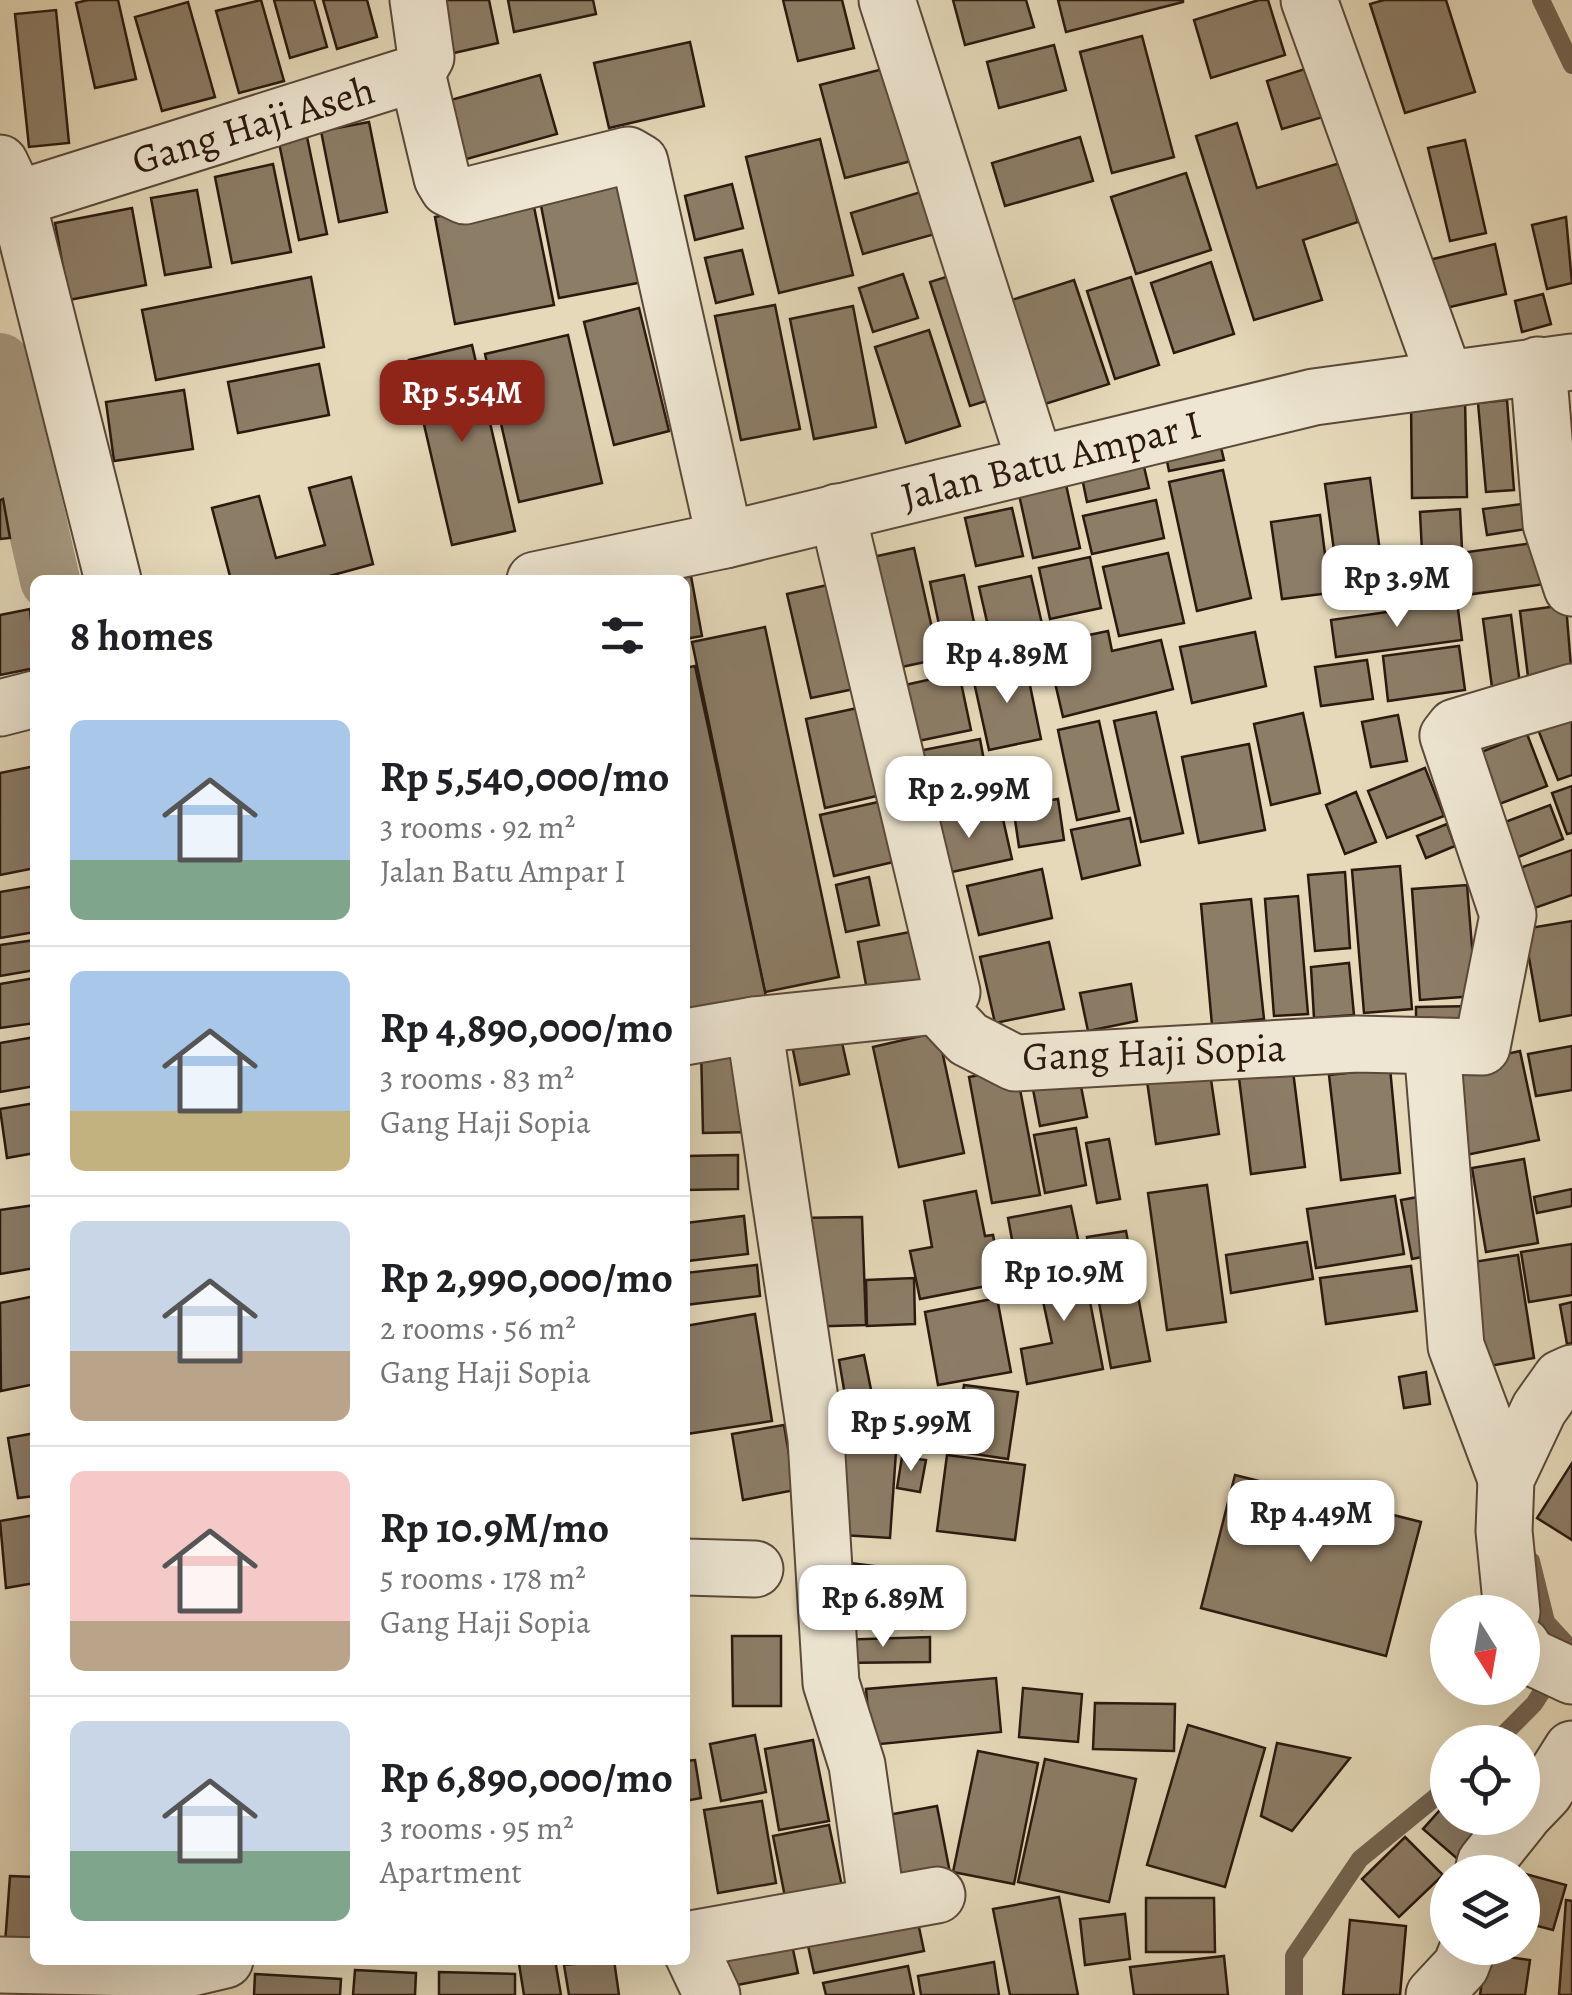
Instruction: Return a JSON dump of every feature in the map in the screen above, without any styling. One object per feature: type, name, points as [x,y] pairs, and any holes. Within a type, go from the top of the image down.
[{"type":"street","name":"Gang Haji Aseh","points":[[8,181],[417,73],[426,57],[418,0]]},
{"type":"street","points":[[887,0],[1035,462]]},
{"type":"street","points":[[1308,0],[1445,378]]},
{"type":"street","points":[[417,73],[442,178],[448,188],[465,196],[628,155],[640,162],[725,540]]},
{"type":"street","points":[[8,181],[112,575]]},
{"type":"street","points":[[1555,363],[1551,524],[1572,588]]},
{"type":"street","name":"Jalan Batu Ampar I","points":[[562,575],[725,540],[1314,397],[1555,363]]},
{"type":"street","points":[[690,1036],[754,1025],[937,1006],[952,992],[837,512]]},
{"type":"street","points":[[1520,1595],[1504,1532],[1506,1479],[1456,1346],[1458,1046],[1508,915],[1448,736],[1455,728],[1572,692]]},
{"type":"street","points":[[0,708],[30,700]]},
{"type":"street","name":"Gang Haji Sopia","points":[[937,1006],[968,1039],[1015,1063],[1357,1044],[1458,1046]]},
{"type":"street","points":[[754,1025],[816,1439],[832,1683],[857,1765],[878,1905]]},
{"type":"street","points":[[1506,1479],[1539,1409],[1561,1378],[1572,1373]]},
{"type":"street","points":[[690,1566],[755,1569]]},
{"type":"street","points":[[1540,1797],[1572,1750]]},
{"type":"street","points":[[1491,1855],[1508,1835]]},
{"type":"street","points":[[690,1939],[937,1894]]},
{"type":"street","points":[[690,1948],[712,1995]]},
{"type":"street","points":[[0,1965],[197,1971]]},
{"type":"street","points":[[1434,1995],[1461,1965]]},
{"type":"building","points":[[118,0],[136,79],[95,88],[76,3]]},
{"type":"building","points":[[261,0],[284,81],[239,93],[216,11]]},
{"type":"building","points":[[274,0],[314,0],[327,47],[290,58]]},
{"type":"building","points":[[323,0],[367,0],[377,37],[337,49]]},
{"type":"building","points":[[442,0],[489,0],[498,43],[454,53]]},
{"type":"building","points":[[508,0],[593,0],[596,14],[514,32]]},
{"type":"building","points":[[783,0],[842,0],[854,48],[798,61]]},
{"type":"building","points":[[953,0],[1026,0],[1034,27],[965,45]]},
{"type":"building","points":[[1058,0],[1183,0],[1183,2],[1066,32]]},
{"type":"building","points":[[1268,0],[1285,55],[1211,78],[1194,20]]},
{"type":"building","points":[[1384,0],[1446,0],[1475,92],[1405,113],[1370,4]]},
{"type":"building","points":[[188,2],[215,97],[162,111],[135,17]]},
{"type":"building","points":[[56,10],[69,143],[29,147],[15,14]]},
{"type":"building","points":[[1142,36],[1174,157],[1112,173],[1080,52]]},
{"type":"building","points":[[690,42],[704,106],[609,128],[594,63]]},
{"type":"building","points":[[1054,45],[1066,90],[999,108],[987,62]]},
{"type":"building","points":[[891,67],[915,160],[845,178],[820,85]]},
{"type":"building","points":[[1308,68],[1323,117],[1282,129],[1267,81]]},
{"type":"building","points":[[540,75],[557,134],[463,160],[447,101]]},
{"type":"building","points":[[369,122],[387,212],[339,222],[321,131]]},
{"type":"building","points":[[1237,123],[1257,188],[1340,163],[1358,222],[1303,240],[1322,300],[1254,320],[1196,136]]},
{"type":"building","points":[[306,132],[327,234],[299,240],[278,138]]},
{"type":"building","points":[[1080,137],[1093,181],[1005,206],[992,163]]},
{"type":"building","points":[[820,139],[853,275],[779,293],[746,157]]},
{"type":"building","points":[[1465,140],[1486,233],[1450,241],[1428,148]]},
{"type":"building","points":[[273,164],[291,252],[232,263],[215,177]]},
{"type":"building","points":[[621,169],[643,282],[559,298],[537,185]]},
{"type":"building","points":[[1186,173],[1211,250],[1136,274],[1111,197]]},
{"type":"building","points":[[732,184],[743,228],[695,240],[685,196]]},
{"type":"building","points":[[934,188],[946,231],[863,254],[851,213]]},
{"type":"building","points":[[197,190],[211,267],[165,275],[151,198]]},
{"type":"building","points":[[532,197],[554,305],[455,324],[435,217]]},
{"type":"building","points":[[132,208],[146,285],[69,300],[55,223]]},
{"type":"building","points":[[1566,217],[1572,283],[1547,289],[1532,225]]},
{"type":"building","points":[[1495,244],[1506,294],[1437,310],[1425,261]]},
{"type":"building","points":[[742,250],[753,294],[716,303],[705,258]]},
{"type":"building","points":[[1211,262],[1234,334],[1174,353],[1151,283]]},
{"type":"building","points":[[968,270],[1009,394],[970,406],[930,282]]},
{"type":"building","points":[[903,274],[918,318],[873,332],[859,288]]},
{"type":"building","points":[[311,277],[324,347],[156,380],[142,310]]},
{"type":"building","points":[[1131,277],[1159,365],[1115,379],[1087,291]]},
{"type":"building","points":[[1074,280],[1109,384],[1029,409],[996,305]]},
{"type":"building","points":[[1543,294],[1551,324],[1522,332],[1515,301]]},
{"type":"building","points":[[775,305],[800,429],[741,440],[715,316]]},
{"type":"building","points":[[853,306],[876,427],[814,439],[790,319]]},
{"type":"building","points":[[639,308],[669,431],[614,445],[584,322]]},
{"type":"building","points":[[929,330],[960,426],[906,443],[875,347]]},
{"type":"building","points":[[568,335],[602,483],[519,502],[485,354]]},
{"type":"building","points":[[472,345],[515,531],[452,545],[409,360]]},
{"type":"building","points":[[319,364],[329,415],[238,433],[228,382]]},
{"type":"building","points":[[184,390],[193,449],[114,461],[106,402]]},
{"type":"building","points":[[1465,398],[1467,497],[1412,498],[1411,399]]},
{"type":"building","points":[[1507,400],[1514,490],[1486,492],[1478,403]]},
{"type":"building","points":[[1217,431],[1224,460],[1169,471],[1163,442]]},
{"type":"building","points":[[1138,441],[1149,488],[1087,502],[1077,454]]},
{"type":"building","points":[[1223,470],[1251,598],[1197,611],[1169,482]]},
{"type":"building","points":[[1063,471],[1080,548],[1033,558],[1016,481]]},
{"type":"building","points":[[351,477],[373,564],[333,575],[230,575],[212,508],[259,496],[276,558],[325,545],[309,488]]},
{"type":"building","points":[[1370,478],[1383,574],[1338,580],[1325,484]]},
{"type":"building","points":[[3,499],[10,538],[0,539],[0,500]]},
{"type":"building","points":[[1156,500],[1164,538],[1092,554],[1083,516]]},
{"type":"building","points":[[1530,503],[1533,528],[1487,535],[1483,509]]},
{"type":"building","points":[[1012,508],[1023,556],[976,566],[965,518]]},
{"type":"building","points":[[1460,509],[1462,549],[1422,552],[1420,512]]},
{"type":"building","points":[[1320,515],[1330,593],[1282,599],[1271,522]]},
{"type":"building","points":[[1547,541],[1552,583],[1437,599],[1431,557]]},
{"type":"building","points":[[914,548],[939,659],[883,671],[859,560]]},
{"type":"building","points":[[1168,553],[1184,623],[1119,636],[1103,567]]},
{"type":"building","points":[[1090,557],[1101,608],[1050,619],[1039,568]]},
{"type":"building","points":[[1423,560],[1427,593],[1401,597],[1397,564]]},
{"type":"building","points":[[964,575],[975,627],[941,634],[930,582]]},
{"type":"building","points":[[690,576],[702,636],[690,638]]},
{"type":"building","points":[[1031,576],[1045,637],[993,648],[979,587]]},
{"type":"building","points":[[832,584],[854,689],[811,698],[787,594]]},
{"type":"building","points":[[1457,602],[1462,640],[1336,657],[1331,620]]},
{"type":"building","points":[[1566,605],[1572,679],[1529,685],[1520,611]]},
{"type":"building","points":[[30,609],[30,669],[0,675],[0,615]]},
{"type":"building","points":[[1511,615],[1521,692],[1493,695],[1483,619]]},
{"type":"building","points":[[765,627],[839,977],[765,992],[692,642]]},
{"type":"building","points":[[1108,631],[1112,651],[1161,640],[1173,689],[1063,717],[1046,644]]},
{"type":"building","points":[[1255,632],[1266,686],[1192,703],[1180,647]]},
{"type":"building","points":[[1459,646],[1465,690],[1388,701],[1383,656]]},
{"type":"building","points":[[1367,660],[1373,699],[1321,706],[1315,667]]},
{"type":"building","points":[[1025,661],[1041,739],[989,750],[972,673]]},
{"type":"building","points":[[695,666],[771,1020],[690,1033],[690,667]]},
{"type":"building","points":[[959,673],[971,730],[899,745],[887,689]]},
{"type":"building","points":[[862,707],[881,795],[825,808],[806,719]]},
{"type":"building","points":[[1156,712],[1183,833],[1141,842],[1114,721]]},
{"type":"building","points":[[1303,713],[1320,793],[1271,805],[1254,724]]},
{"type":"building","points":[[1572,713],[1572,775],[1558,780],[1537,727]]},
{"type":"building","points":[[1398,715],[1407,761],[1371,767],[1362,722]]},
{"type":"building","points":[[1099,721],[1119,811],[1077,820],[1058,730]]},
{"type":"building","points":[[1527,734],[1547,786],[1481,811],[1461,760]]},
{"type":"building","points":[[980,739],[991,799],[920,812],[908,753]]},
{"type":"building","points":[[1249,744],[1265,830],[1199,843],[1182,757]]},
{"type":"building","points":[[30,767],[30,869],[0,875],[0,773]]},
{"type":"building","points":[[1425,768],[1444,816],[1387,838],[1368,791]]},
{"type":"building","points":[[1572,786],[1572,833],[1567,834],[1552,793]]},
{"type":"building","points":[[1356,792],[1376,842],[1345,854],[1326,805]]},
{"type":"building","points":[[896,798],[910,858],[834,876],[820,815]]},
{"type":"building","points":[[1058,799],[1064,840],[1019,847],[1013,806]]},
{"type":"building","points":[[1550,805],[1563,839],[1506,862],[1492,827]]},
{"type":"building","points":[[1000,806],[1012,859],[938,875],[926,823]]},
{"type":"building","points":[[1130,818],[1140,865],[1082,879],[1071,830]]},
{"type":"building","points":[[1447,824],[1455,846],[1426,858],[1417,836]]},
{"type":"building","points":[[1572,850],[1572,895],[1529,910],[1514,870]]},
{"type":"building","points":[[1400,866],[1412,1009],[1364,1013],[1352,870]]},
{"type":"building","points":[[1042,869],[1052,918],[979,935],[967,886]]},
{"type":"building","points":[[1345,872],[1350,948],[1315,951],[1308,875]]},
{"type":"building","points":[[869,877],[879,925],[846,932],[836,885]]},
{"type":"building","points":[[1467,885],[1476,996],[1420,1000],[1412,889]]},
{"type":"building","points":[[30,887],[30,933],[0,938],[0,892]]},
{"type":"building","points":[[1298,896],[1308,1014],[1274,1016],[1265,899]]},
{"type":"building","points":[[1251,899],[1264,1019],[1212,1025],[1201,904]]},
{"type":"building","points":[[1572,921],[1572,1015],[1540,1021],[1524,929]]},
{"type":"building","points":[[936,927],[948,991],[870,1006],[858,942]]},
{"type":"building","points":[[30,941],[30,971],[0,976],[0,945]]},
{"type":"building","points":[[1049,942],[1064,1009],[995,1023],[980,957]]},
{"type":"building","points":[[1349,963],[1354,1015],[1314,1018],[1311,967]]},
{"type":"building","points":[[30,979],[30,1024],[0,1028],[0,984]]},
{"type":"building","points":[[1131,984],[1137,1021],[1088,1031],[1080,993]]},
{"type":"building","points":[[1476,1006],[1476,1038],[1416,1039],[1416,1007]]},
{"type":"building","points":[[837,1020],[849,1074],[800,1085],[789,1030]]},
{"type":"building","points":[[938,1032],[964,1153],[899,1167],[873,1047]]},
{"type":"building","points":[[30,1038],[30,1087],[0,1092],[0,1043]]},
{"type":"building","points":[[751,1046],[753,1132],[703,1133],[701,1047]]},
{"type":"building","points":[[1572,1046],[1572,1090],[1536,1096],[1528,1054]]},
{"type":"building","points":[[1520,1051],[1539,1140],[1461,1156],[1443,1068]]},
{"type":"building","points":[[1291,1055],[1305,1167],[1251,1174],[1237,1062]]},
{"type":"building","points":[[1209,1066],[1219,1134],[1156,1144],[1146,1074]]},
{"type":"building","points":[[1016,1068],[1040,1195],[992,1203],[969,1077]]},
{"type":"building","points":[[1390,1068],[1400,1173],[1341,1180],[1329,1075]]},
{"type":"building","points":[[1079,1076],[1087,1117],[1040,1126],[1032,1084]]},
{"type":"building","points":[[30,1104],[30,1154],[7,1158],[0,1109]]},
{"type":"building","points":[[1076,1128],[1086,1185],[1045,1193],[1034,1135]]},
{"type":"building","points":[[1109,1139],[1120,1199],[1097,1203],[1086,1143]]},
{"type":"building","points":[[738,1155],[738,1189],[690,1190],[690,1156]]},
{"type":"building","points":[[1524,1159],[1538,1243],[1486,1252],[1472,1168]]},
{"type":"building","points":[[1207,1185],[1226,1322],[1167,1330],[1148,1193]]},
{"type":"building","points":[[1572,1189],[1572,1206],[1537,1213],[1534,1197]]},
{"type":"building","points":[[976,1191],[985,1236],[993,1235],[1002,1283],[920,1299],[910,1251],[932,1247],[924,1201]]},
{"type":"building","points":[[1429,1195],[1441,1253],[1412,1259],[1401,1200]]},
{"type":"building","points":[[1395,1196],[1404,1254],[1316,1268],[1307,1209]]},
{"type":"building","points":[[30,1206],[30,1269],[0,1274],[0,1210]]},
{"type":"building","points":[[1071,1206],[1079,1244],[1015,1256],[1008,1218]]},
{"type":"building","points":[[744,1216],[748,1254],[690,1261],[690,1222]]},
{"type":"building","points":[[862,1217],[866,1325],[799,1327],[795,1218]]},
{"type":"building","points":[[1126,1231],[1150,1361],[1111,1368],[1087,1237]]},
{"type":"building","points":[[1307,1242],[1313,1279],[1231,1293],[1226,1255]]},
{"type":"building","points":[[1572,1244],[1572,1295],[1529,1302],[1521,1252]]},
{"type":"building","points":[[1081,1255],[1103,1369],[1027,1384],[1021,1349],[1052,1343],[1035,1264]]},
{"type":"building","points":[[1518,1255],[1534,1358],[1478,1368],[1461,1264]]},
{"type":"building","points":[[757,1265],[760,1296],[690,1304],[690,1272]]},
{"type":"building","points":[[1411,1266],[1417,1311],[1326,1324],[1320,1278]]},
{"type":"building","points":[[914,1278],[915,1324],[867,1326],[866,1280]]},
{"type":"building","points":[[30,1297],[30,1385],[1,1391],[0,1303]]},
{"type":"building","points":[[997,1298],[1011,1372],[938,1385],[925,1312]]},
{"type":"building","points":[[1572,1302],[1572,1343],[1567,1344],[1560,1305]]},
{"type":"building","points":[[755,1314],[772,1421],[690,1434],[690,1325]]},
{"type":"building","points":[[864,1355],[877,1419],[850,1425],[839,1360]]},
{"type":"building","points":[[1426,1372],[1430,1404],[1404,1408],[1399,1377]]},
{"type":"building","points":[[964,1385],[1018,1392],[1008,1459],[954,1451]]},
{"type":"building","points":[[896,1395],[951,1399],[947,1441],[892,1436]]},
{"type":"building","points":[[784,1425],[795,1490],[743,1500],[732,1434]]},
{"type":"building","points":[[30,1434],[30,1497],[18,1498],[8,1438]]},
{"type":"building","points":[[833,1447],[896,1452],[890,1538],[826,1534]]},
{"type":"building","points":[[947,1455],[1025,1465],[1015,1540],[937,1531]]},
{"type":"building","points":[[902,1457],[926,1460],[920,1492],[897,1488]]},
{"type":"building","points":[[1572,1463],[1572,1540],[1537,1518]]},
{"type":"building","points":[[1235,1475],[1421,1522],[1386,1656],[1201,1608]]},
{"type":"building","points":[[30,1516],[30,1584],[6,1588],[0,1521]]},
{"type":"building","points":[[842,1562],[929,1573],[922,1629],[835,1618]]},
{"type":"building","points":[[732,1636],[781,1636],[781,1706],[733,1706]]},
{"type":"building","points":[[930,1637],[930,1662],[836,1663],[834,1640]]},
{"type":"building","points":[[996,1678],[1001,1732],[871,1745],[866,1689]]},
{"type":"building","points":[[1023,1688],[1082,1694],[1078,1742],[1019,1737]]},
{"type":"building","points":[[1095,1703],[1175,1704],[1174,1751],[1093,1749]]},
{"type":"building","points":[[1188,1725],[1265,1748],[1225,1887],[1147,1865]]},
{"type":"building","points":[[755,1735],[766,1792],[721,1801],[710,1744]]},
{"type":"building","points":[[813,1740],[829,1821],[779,1830],[765,1749]]},
{"type":"building","points":[[1277,1743],[1350,1758],[1292,1831],[1261,1816]]},
{"type":"building","points":[[978,1751],[1038,1763],[1014,1884],[953,1872]]},
{"type":"building","points":[[1045,1759],[1136,1779],[1109,1902],[1018,1882]]},
{"type":"building","points":[[690,1760],[695,1760],[701,1798],[690,1800]]},
{"type":"building","points":[[762,1801],[776,1883],[718,1893],[704,1810]]},
{"type":"building","points":[[937,1806],[951,1878],[880,1890],[866,1819]]},
{"type":"building","points":[[1430,1821],[1430,1835],[1497,1835],[1479,1855],[1453,1855],[1423,1829]]},
{"type":"building","points":[[829,1825],[843,1891],[786,1902],[773,1836]]},
{"type":"building","points":[[1405,1837],[1430,1862],[1430,1887],[1399,1917],[1362,1879]]},
{"type":"building","points":[[10,1876],[30,1877],[30,1946],[5,1944]]},
{"type":"building","points":[[1540,1878],[1566,1885],[1553,1930],[1540,1927]]},
{"type":"building","points":[[1059,1897],[1078,1995],[1010,1995],[993,1909]]},
{"type":"building","points":[[1146,1898],[1214,1898],[1215,1952],[1146,1952]]},
{"type":"building","points":[[1566,1900],[1572,1901],[1572,1995],[1559,1995]]},
{"type":"building","points":[[915,1908],[924,1951],[814,1973],[805,1932]]},
{"type":"building","points":[[1125,1914],[1130,1959],[1085,1965],[1080,1919]]},
{"type":"building","points":[[1350,1920],[1406,1926],[1400,1995],[1343,1995]]},
{"type":"building","points":[[788,1926],[798,1973],[722,1988],[712,1940]]},
{"type":"building","points":[[1224,1956],[1228,1995],[1134,1995],[1130,1967]]},
{"type":"building","points":[[994,1962],[999,1995],[921,1995],[918,1976]]},
{"type":"building","points":[[519,1965],[556,1965],[561,1995],[524,1995]]},
{"type":"building","points":[[564,1965],[615,1965],[619,1995],[569,1995]]},
{"type":"building","points":[[1484,1965],[1529,1965],[1525,1995],[1480,1995]]},
{"type":"building","points":[[908,1966],[914,1995],[826,1995],[823,1983]]},
{"type":"building","points":[[355,1970],[416,1973],[415,1995],[353,1995]]},
{"type":"building","points":[[439,1972],[515,1974],[515,1995],[439,1995]]},
{"type":"building","points":[[255,1974],[341,1979],[340,1995],[254,1995]]},
{"type":"waterway","points":[[1541,0],[1572,65]]},
{"type":"waterway","points":[[0,363],[49,575]]},
{"type":"waterway","points":[[1513,1725],[1534,1704],[1570,1648],[1546,1622],[1531,1561]]},
{"type":"waterway","points":[[1294,1995],[1294,1956],[1360,1859],[1430,1802]]}]
